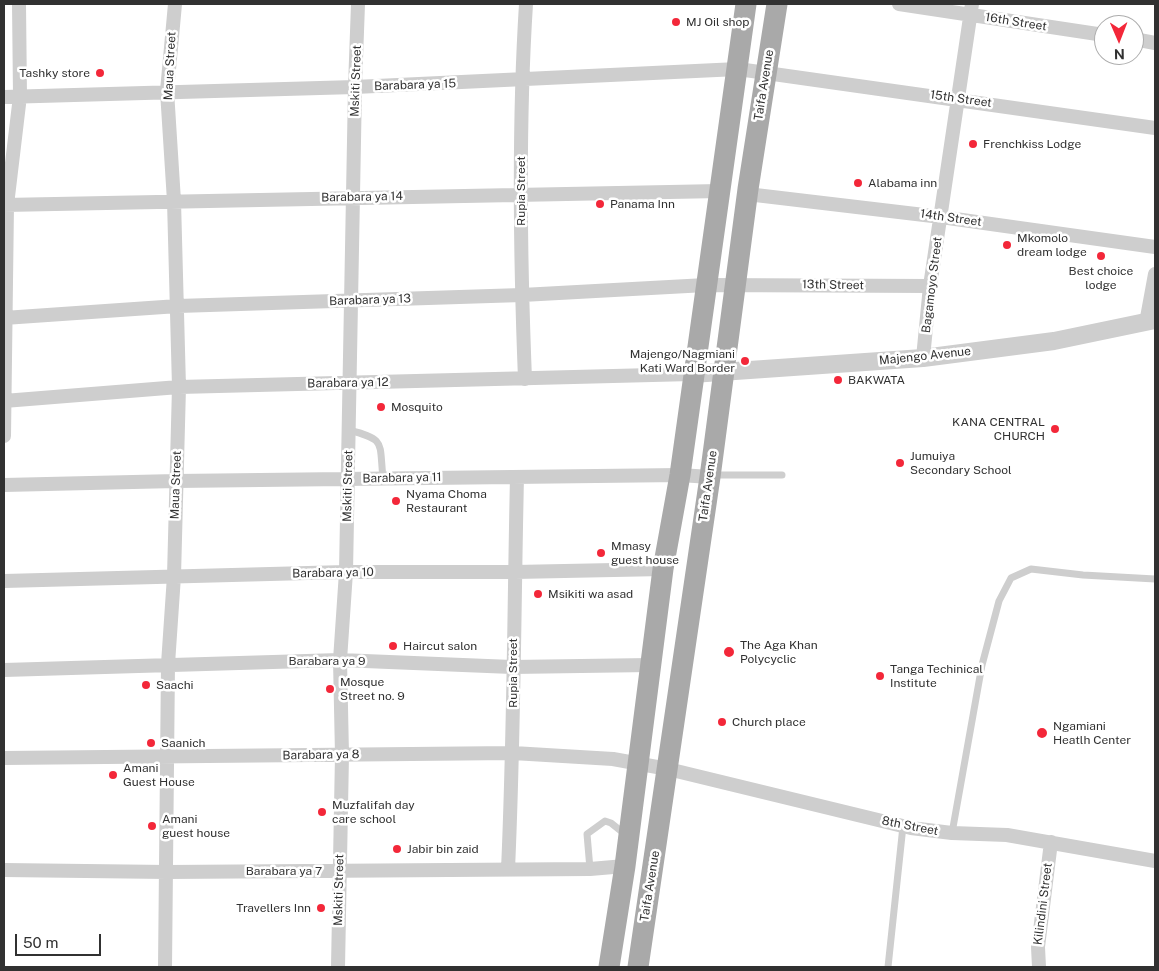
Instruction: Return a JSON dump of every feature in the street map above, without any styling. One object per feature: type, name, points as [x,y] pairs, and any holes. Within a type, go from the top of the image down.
[{"type":"main road","points":[[609,967],[663,569],[680,475],[692,374],[746,4]]},
{"type":"main road","name":"Taifa Avenue","points":[[638,967],[724,373],[747,194],[777,4]]},
{"type":"street","points":[[4,436],[6,205],[20,96],[19,4]]},
{"type":"street","name":"Maua Street","points":[[165,967],[169,756],[168,664],[174,576],[179,387],[174,201],[167,91],[174,4]]},
{"type":"street","name":"Mskiti Street","points":[[338,967],[342,755],[340,660],[346,572],[358,4]]},
{"type":"street","name":"Rupia Street","points":[[525,379],[522,295],[521,80],[526,4]]},
{"type":"street","name":"16th Street","points":[[899,4],[972,9],[1094,33]]},
{"type":"street","name":"Bagamoyo Street","points":[[922,358],[930,286],[972,9]]},
{"type":"street","name":"Barabara ya 15","points":[[4,97],[355,87],[738,69],[766,71]]},
{"type":"street","name":"15th Street","points":[[766,71],[1155,128]]},
{"type":"street","name":"Barabara ya 14","points":[[6,205],[720,191]]},
{"type":"street","name":"14th Street","points":[[747,194],[941,217],[1155,247]]},
{"type":"street","points":[[1150,322],[1155,274]]},
{"type":"street","name":"Barabara ya 13","points":[[5,318],[178,306],[522,295],[735,284]]},
{"type":"street","name":"13th Street","points":[[735,284],[930,286]]},
{"type":"street","name":"Majengo Avenue","points":[[692,374],[922,358],[1054,341],[1150,322]]},
{"type":"street","name":"Barabara ya 12","points":[[4,401],[179,387],[692,374]]},
{"type":"street","name":"Barabara ya 11","points":[[4,485],[383,478],[709,476]]},
{"type":"street","name":"Rupia Street","points":[[508,869],[513,753],[512,667],[517,477]]},
{"type":"street","name":"Barabara ya 10","points":[[4,581],[346,572],[515,572],[663,569]]},
{"type":"street","name":"Barabara ya 9","points":[[4,670],[340,660],[512,667],[650,665]]},
{"type":"street","name":"Barabara ya 8","points":[[4,758],[513,753],[638,762]]},
{"type":"street","name":"8th Street","points":[[638,762],[903,826],[952,833],[1007,835],[1155,861]]},
{"type":"street","name":"Kilindini Street","points":[[1039,967],[1038,947],[1051,842]]},
{"type":"street","name":"Barabara ya 7","points":[[4,870],[167,872],[340,871],[624,866]]},
{"type":"lane","points":[[349,430],[374,437],[379,443],[383,478]]},
{"type":"lane","points":[[709,476],[782,475]]},
{"type":"lane","points":[[952,833],[982,665],[999,601],[1011,578],[1031,569],[1083,575],[1155,579]]},
{"type":"lane","points":[[590,868],[587,834],[605,822],[610,823],[628,836]]},
{"type":"lane","points":[[888,967],[903,826]]},
{"type":"place","name":"MJ Oil shop","points":[[676,22]]},
{"type":"place","name":"Tashky store","points":[[100,73]]},
{"type":"place","name":"Frenchkiss Lodge","points":[[973,144]]},
{"type":"place","name":"Alabama inn","points":[[858,183]]},
{"type":"place","name":"Panama Inn","points":[[600,204]]},
{"type":"place","name":"Mkomolo dream lodge","points":[[1007,245]]},
{"type":"place","name":"Best choice lodge","points":[[1101,256]]},
{"type":"place","name":"Majengo/Nagmiani Kati Ward Border","points":[[745,361]]},
{"type":"place","name":"BAKWATA","points":[[838,380]]},
{"type":"place","name":"Mosquito","points":[[381,407]]},
{"type":"place","name":"KANA CENTRAL CHURCH","points":[[1055,429]]},
{"type":"place","name":"Jumuiya Secondary School","points":[[900,463]]},
{"type":"place","name":"Nyama Choma Restaurant","points":[[396,501]]},
{"type":"place","name":"Mmasy guest house","points":[[601,553]]},
{"type":"place","name":"Msikiti wa asad","points":[[538,594]]},
{"type":"place","name":"Haircut salon","points":[[393,646]]},
{"type":"place","name":"The Aga Khan Polycyclic","points":[[729,652]]},
{"type":"place","name":"Tanga Techinical Institute","points":[[880,676]]},
{"type":"place","name":"Saachi","points":[[146,685]]},
{"type":"place","name":"Mosque Street no. 9","points":[[330,689]]},
{"type":"place","name":"Church place","points":[[722,722]]},
{"type":"place","name":"Ngamiani Heatlh Center","points":[[1042,733]]},
{"type":"place","name":"Saanich","points":[[151,743]]},
{"type":"place","name":"Amani Guest House","points":[[113,775]]},
{"type":"place","name":"Muzfalifah day care school","points":[[322,812]]},
{"type":"place","name":"Amani guest house","points":[[152,826]]},
{"type":"place","name":"Jabir bin zaid","points":[[397,849]]},
{"type":"place","name":"Travellers Inn","points":[[321,908]]}]
